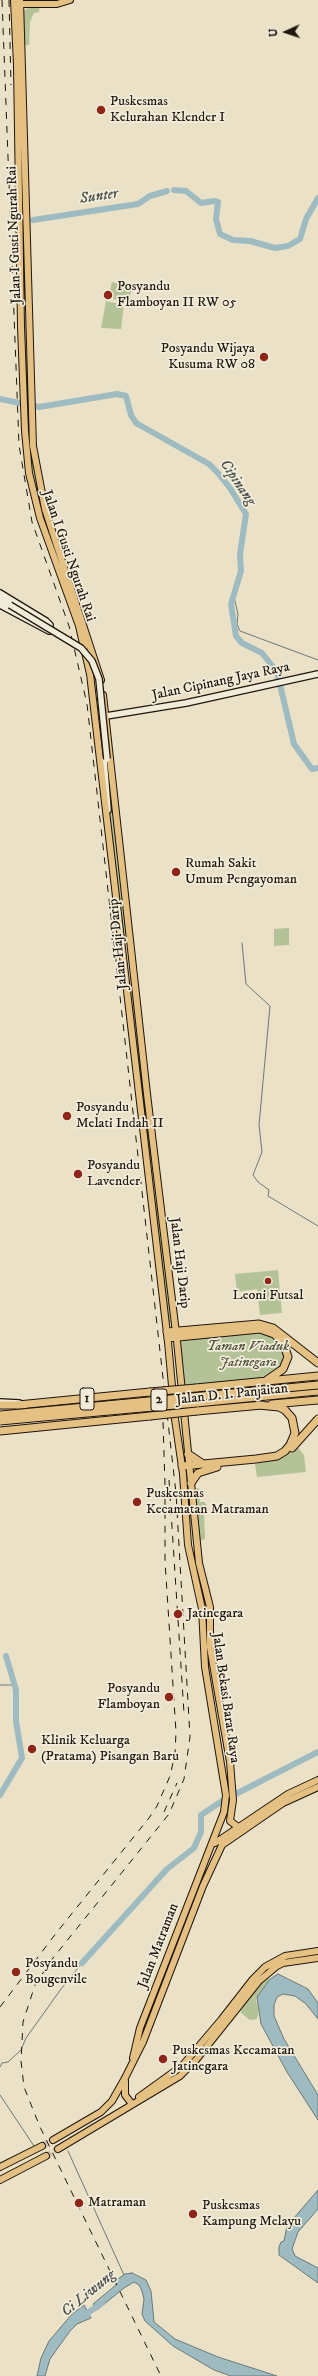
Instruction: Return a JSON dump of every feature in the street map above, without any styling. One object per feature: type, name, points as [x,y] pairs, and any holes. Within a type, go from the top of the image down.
[{"type":"highway","points":[[167,1335],[264,1325],[273,1328],[318,1363]]},
{"type":"highway","points":[[176,1334],[260,1329],[274,1334],[283,1342],[288,1357],[283,1369],[267,1380]]},
{"type":"highway","name":"Jalan D. I. Panjaitan","points":[[1,1405],[24,1405],[318,1376]]},
{"type":"highway","name":"2","points":[[0,1415],[318,1385]]},
{"type":"highway","name":"2","points":[[0,1421],[318,1392]]},
{"type":"highway","name":"Jalan D. I. Panjaitan","points":[[0,1431],[318,1400]]},
{"type":"highway","points":[[186,1467],[270,1457],[285,1451],[290,1445],[295,1433],[292,1418],[285,1410],[278,1407],[258,1405]]},
{"type":"highway","points":[[186,1467],[217,1467],[255,1464],[279,1459],[318,1419]]},
{"type":"highway","points":[[188,1454],[204,1464]]},
{"type":"highway","points":[[191,1484],[198,1473],[217,1467]]},
{"type":"main road","points":[[17,2],[36,4],[61,3],[70,0]]},
{"type":"main road","name":"Jalan I Gusti Ngurah Rai","points":[[17,2],[21,13],[26,228],[33,387],[28,402]]},
{"type":"main road","name":"Jalan I Gusti Ngurah Rai","points":[[17,2],[21,320],[28,415],[42,495],[73,602],[90,674],[107,830]]},
{"type":"main road","points":[[21,13],[36,4]]},
{"type":"main road","points":[[21,307],[24,311],[29,310]]},
{"type":"main road","points":[[21,320],[25,316],[30,319]]},
{"type":"main road","points":[[0,593],[46,621],[50,625],[49,631],[0,604]]},
{"type":"main road","name":"Jalan Haji Darip","points":[[0,599],[81,648],[92,660],[99,680],[108,796],[107,830],[167,1335]]},
{"type":"main road","name":"Jalan I Gusti Ngurah Rai","points":[[73,602],[101,677],[116,817]]},
{"type":"main road","name":"Jalan Haji Darip","points":[[0,604],[10,606]]},
{"type":"main road","name":"Jalan Cipinang Jaya Raya","points":[[106,714],[186,703],[318,674]]},
{"type":"main road","name":"Jalan Haji Darip","points":[[106,759],[112,802],[116,817],[130,928],[160,1206],[176,1334]]},
{"type":"main road","points":[[117,911],[123,916],[126,915],[127,910]]},
{"type":"main road","points":[[120,931],[123,923],[127,924],[130,928]]},
{"type":"main road","name":"Jalan Bekasi Barat Raya","points":[[176,1334],[188,1454],[186,1467],[191,1484],[198,1563],[211,1613],[210,1647],[229,1758],[233,1800],[230,1821],[238,1827]]},
{"type":"main road","name":"Jalan Bekasi Barat Raya","points":[[167,1335],[186,1467],[188,1545],[202,1609],[205,1667],[226,1795],[226,1804],[213,1845]]},
{"type":"main road","points":[[213,1845],[226,1834],[288,1794],[318,1780]]},
{"type":"main road","name":"Jalan Matraman","points":[[53,2140],[107,2107],[125,2078],[143,2042],[211,1868],[225,1843],[290,1799],[318,1786]]},
{"type":"main road","name":"Jalan Matraman","points":[[134,2058],[140,2028],[213,1845]]},
{"type":"main road","points":[[132,2104],[139,2097],[182,2066],[222,2020],[253,1979],[265,1967],[285,1956],[318,1951]]},
{"type":"main road","points":[[58,2149],[180,2076],[196,2060],[259,1981],[277,1965],[318,1958]]},
{"type":"main road","name":"Jalan Matraman","points":[[125,2078],[125,2095],[132,2104]]},
{"type":"main road","points":[[0,2168],[42,2146]]},
{"type":"main road","points":[[0,2180],[43,2158]]},
{"type":"green space","points":[[25,0],[70,0],[40,3],[39,12],[34,13],[30,22],[29,45],[22,45],[21,13],[28,8],[27,7],[25,9]]},
{"type":"green space","points":[[23,90],[29,310],[25,311],[20,153]]},
{"type":"green space","points":[[112,282],[133,286],[128,302],[113,299],[114,295],[109,294]]},
{"type":"green space","points":[[106,301],[124,305],[121,329],[101,328]]},
{"type":"green space","points":[[24,316],[27,316],[33,446],[53,536],[49,538],[35,483],[30,447]]},
{"type":"green space","points":[[110,800],[114,810],[128,943],[123,943],[108,809]]},
{"type":"green space","points":[[289,928],[289,945],[274,946],[274,929]]},
{"type":"green space","points":[[128,982],[132,982],[153,1163],[149,1163]]},
{"type":"green space","points":[[153,1202],[157,1202],[171,1322],[168,1322]]},
{"type":"green space","points":[[278,1270],[282,1313],[260,1315],[257,1289],[237,1292],[235,1274]]},
{"type":"green space","name":"Taman Viaduk Jatinegara","points":[[260,1329],[284,1345],[282,1367],[266,1378],[183,1387],[179,1339]]},
{"type":"green space","points":[[295,1444],[304,1455],[306,1472],[257,1477],[255,1464],[279,1459]]},
{"type":"green space","points":[[199,1488],[200,1502],[204,1502],[207,1505],[204,1513],[205,1539],[196,1542],[191,1489]]},
{"type":"green space","points":[[268,1975],[269,1980],[256,2000],[259,2011],[257,2019],[250,2020],[241,2013],[240,2008]]},
{"type":"water","points":[[278,1974],[308,1989],[318,2003],[318,2019],[306,2004],[295,1996],[283,1994],[277,1997],[274,2005],[274,2016],[284,2039],[318,2095],[318,2120],[287,2072],[261,2024],[257,1997],[270,1979]]},
{"type":"water","points":[[318,2190],[318,2209],[298,2232],[292,2249],[295,2256],[318,2268],[318,2283],[279,2255],[279,2247],[281,2242],[284,2241],[287,2226]]},
{"type":"water","points":[[132,2273],[146,2280],[151,2291],[154,2322],[175,2339],[218,2357],[277,2376],[231,2376],[214,2370],[173,2346],[145,2321],[142,2314],[144,2299],[142,2291],[139,2285],[134,2282],[124,2288],[97,2310],[93,2304],[116,2285],[115,2281],[125,2274]]},
{"type":"water","points":[[84,2305],[91,2318],[77,2324],[70,2331],[50,2359],[45,2376],[37,2376],[41,2358],[49,2341],[72,2314]]},
{"type":"waterway","points":[[174,190],[186,191],[201,203],[214,201],[218,202],[216,219],[220,234],[233,240],[250,241],[275,248],[288,246],[300,239],[306,219],[318,198]]},
{"type":"waterway","name":"Sunter","points":[[33,220],[138,204],[150,196],[167,191]]},
{"type":"waterway","name":"Cipinang","points":[[0,399],[39,407],[117,394],[126,396],[131,415],[136,423],[209,464],[218,473],[230,488],[246,514],[240,554],[241,571],[231,604],[236,636],[242,643],[262,653],[277,672],[294,744],[312,769],[318,768]]},
{"type":"waterway","points":[[233,593],[238,614],[237,624],[240,631],[318,660]]},
{"type":"waterway","points":[[242,943],[246,984],[270,1006],[259,1125],[262,1152],[253,1175],[258,1182],[269,1190],[268,1196],[318,1226]]},
{"type":"waterway","points":[[0,1795],[22,1758],[16,1721],[16,1690],[6,1656]]},
{"type":"waterway","points":[[0,1685],[15,1685]]},
{"type":"waterway","points":[[82,1963],[167,1869],[194,1848],[201,1832],[201,1815],[222,1801],[318,1752]]},
{"type":"waterway","points":[[0,2067],[2,2063],[8,2062],[21,2050],[26,2038],[61,1989],[82,1963]]},
{"type":"waterway","points":[[0,2095],[34,2146]]},
{"type":"waterway","points":[[68,2151],[124,2275]]},
{"type":"waterway","name":"Ci Liwung","points":[[82,2317],[102,2303]]},
{"type":"tunnel","points":[[42,2146],[53,2140]]},
{"type":"tunnel","points":[[46,2156],[58,2149]]},
{"type":"railway","points":[[2,0],[19,445],[32,522],[69,626],[87,704],[176,1493],[190,1737],[184,1779],[169,1814],[53,1958],[35,1985],[23,2022],[21,2061],[24,2087],[40,2127],[161,2376]]},
{"type":"railway","points":[[9,0],[11,85]]},
{"type":"railway","points":[[163,1422],[165,1485]]},
{"type":"railway","points":[[169,1480],[184,1713]]},
{"type":"railway","points":[[0,2007],[57,1932],[149,1818],[157,1806],[170,1776],[175,1754],[176,1732],[165,1561],[165,1499]]},
{"type":"railway","points":[[164,1812],[177,1783]]},
{"type":"place","name":"Puskesmas Kelurahan Klender I","points":[[101,110]]},
{"type":"place","name":"Posyandu Flamboyan II RW 05","points":[[108,295]]},
{"type":"place","name":"Posyandu Wijaya Kusuma RW 08","points":[[264,357]]},
{"type":"place","name":"Rumah Sakit Umum Pengayoman","points":[[176,872]]},
{"type":"place","name":"Posyandu Melati Indah II","points":[[67,1116]]},
{"type":"place","name":"Posyandu Lavender","points":[[78,1174]]},
{"type":"place","name":"Leoni Futsal","points":[[268,1281]]},
{"type":"place","name":"Puskesmas Kecamatan Matraman","points":[[137,1502]]},
{"type":"place","name":"Jatinegara","points":[[178,1614]]},
{"type":"place","name":"Posyandu Flamboyan","points":[[169,1697]]},
{"type":"place","name":"Klinik Keluarga (Pratama) Pisangan Baru","points":[[32,1749]]},
{"type":"place","name":"Posyandu Bougenvile","points":[[16,1972]]},
{"type":"place","name":"Puskesmas Kecamatan Jatinegara","points":[[163,2059]]},
{"type":"place","name":"Matraman","points":[[79,2203]]},
{"type":"place","name":"Puskesmas Kampung Melayu","points":[[193,2214]]}]
